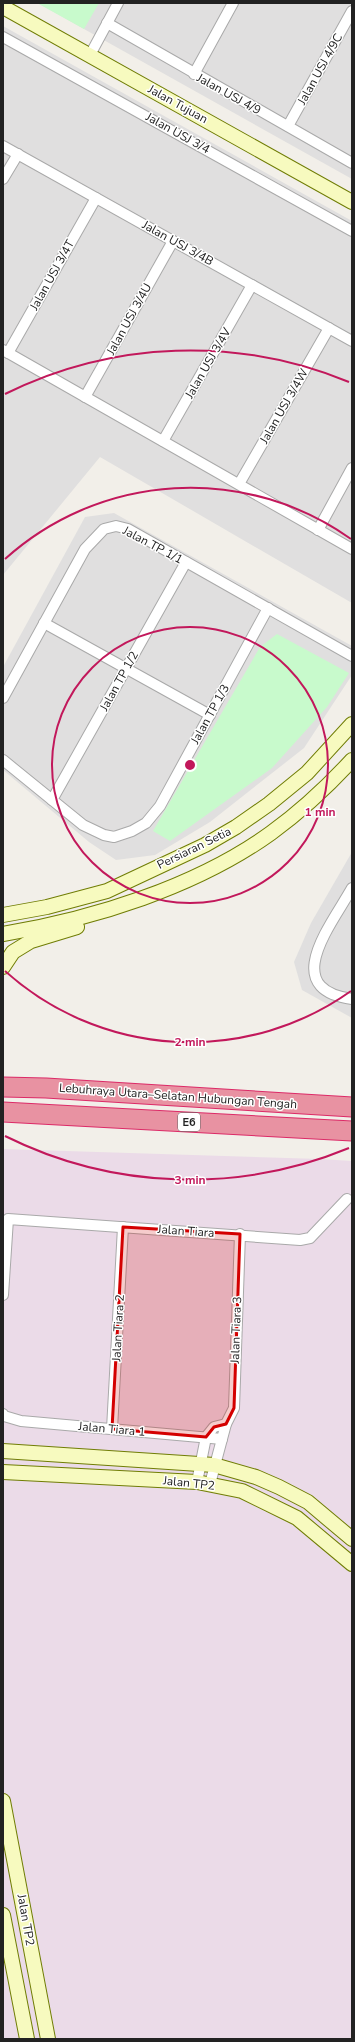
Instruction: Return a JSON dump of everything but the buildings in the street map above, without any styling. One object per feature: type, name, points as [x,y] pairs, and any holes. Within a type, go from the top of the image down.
[{"type":"highway","name":"Lebuhraya Utara–Selatan Hubungan Tengah","points":[[3,1087],[352,1107]]},
{"type":"highway","name":"Lebuhraya Utara–Selatan Hubungan Tengah","points":[[3,1112],[352,1131]]},
{"type":"street","points":[[90,55],[118,3]]},
{"type":"street","points":[[194,74],[233,3]]},
{"type":"street","name":"Jalan Tujuan","points":[[3,7],[352,202]]},
{"type":"street","name":"Jalan USJ 4/9C","points":[[288,126],[352,11]]},
{"type":"street","name":"Jalan USJ 4/9","points":[[107,23],[352,163]]},
{"type":"street","name":"Jalan USJ 3/4","points":[[3,37],[352,231]]},
{"type":"street","name":"Jalan USJ 3/4B","points":[[3,146],[352,341]]},
{"type":"street","points":[[3,179],[18,154]]},
{"type":"street","name":"Jalan USJ 3/4T","points":[[6,352],[96,198]]},
{"type":"street","name":"Jalan USJ 3/4U","points":[[85,397],[173,241]]},
{"type":"street","name":"Jalan USJ 3/4V","points":[[163,441],[252,285]]},
{"type":"street","name":"Jalan USJ 3/4W","points":[[239,484],[329,328]]},
{"type":"street","points":[[6,352],[352,549]]},
{"type":"street","points":[[318,530],[352,468]]},
{"type":"street","name":"Jalan TP 1/1","points":[[3,698],[85,549],[104,529],[116,526],[128,529],[352,656]]},
{"type":"street","name":"Jalan TP 1/2","points":[[52,800],[186,562]]},
{"type":"street","name":"Jalan TP 1/3","points":[[52,800],[93,832],[114,837],[132,831],[146,823],[154,816],[268,608]]},
{"type":"street","points":[[44,623],[210,715]]},
{"type":"street","name":"Persiaran Setia","points":[[3,915],[47,907],[107,891],[211,841],[236,827],[307,773],[352,724]]},
{"type":"street","points":[[3,760],[52,800]]},
{"type":"street","name":"Persiaran Setia","points":[[3,934],[33,929],[101,912],[167,889],[226,860],[270,833],[336,777],[352,760]]},
{"type":"street","points":[[352,888],[319,946],[313,963],[314,975],[318,985],[339,997],[352,999]]},
{"type":"street","points":[[3,967],[13,952],[31,941],[106,919],[143,904],[167,889]]},
{"type":"street","name":"Jalan Tiara","points":[[3,1295],[8,1219],[240,1234],[300,1240],[310,1238],[347,1199]]},
{"type":"street","name":"Jalan Tiara 2","points":[[112,1429],[123,1227]]},
{"type":"street","name":"Jalan Tiara 3","points":[[204,1483],[214,1465],[226,1424],[234,1408],[240,1234]]},
{"type":"street","name":"Jalan Tiara 1","points":[[3,1414],[4,1416],[21,1420],[222,1438]]},
{"type":"street","points":[[204,1483],[200,1463],[206,1437],[214,1428],[226,1424]]},
{"type":"street","name":"Jalan TP2","points":[[5,1449],[214,1465],[256,1477],[308,1502],[352,1538]]},
{"type":"street","name":"Jalan TP2","points":[[3,1472],[204,1483],[242,1491],[297,1518],[352,1564]]},
{"type":"street","name":"Jalan TP2","points":[[3,1801],[48,2039]]},
{"type":"street","name":"Jalan TP2","points":[[3,1915],[27,2039]]},
{"type":"highlighted area","points":[[123,1227],[240,1234],[234,1408],[226,1424],[214,1427],[206,1437],[112,1429]]},
{"type":"shaded area","points":[[38,3],[352,3],[352,179],[84,29]]},
{"type":"shaded area","points":[[3,26],[352,221],[352,603],[100,457],[3,575]]},
{"type":"shaded area","points":[[114,513],[352,646],[352,675],[304,748],[210,822],[155,855],[116,860],[89,842],[3,770],[3,667],[85,517]]},
{"type":"shaded area","points":[[352,852],[352,1018],[302,990],[294,962],[311,923]]},
{"type":"shaded area","points":[[3,1149],[352,1161],[352,2039],[3,2039]]},
{"type":"green space","points":[[37,3],[99,3],[84,29]]},
{"type":"green space","points":[[277,634],[349,673],[327,707],[272,768],[170,841],[153,831],[260,647]]}]
